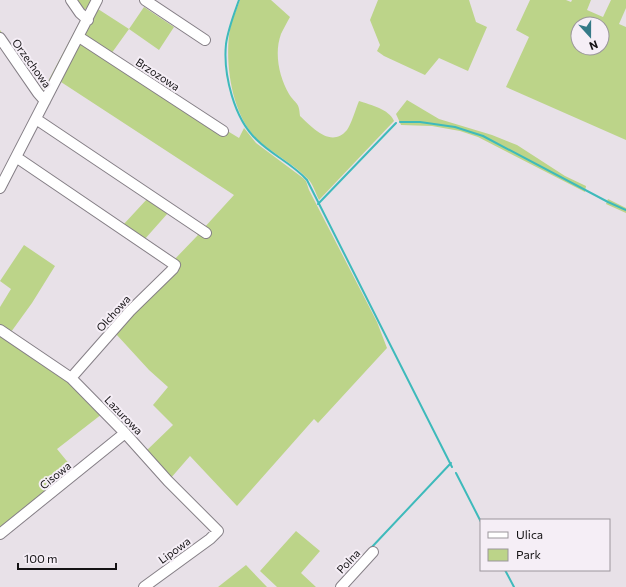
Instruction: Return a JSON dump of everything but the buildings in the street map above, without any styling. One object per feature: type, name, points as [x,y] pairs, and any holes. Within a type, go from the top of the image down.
[{"type":"street","points":[[71,0],[80,13],[88,20]]},
{"type":"street","points":[[2,182],[46,101],[97,0]]},
{"type":"street","points":[[145,0],[205,40]]},
{"type":"street","name":"Brzozowa","points":[[79,37],[223,131]]},
{"type":"street","name":"Orzechowa","points":[[0,38],[38,93],[46,101]]},
{"type":"street","points":[[36,119],[206,233]]},
{"type":"street","name":"Olchowa","points":[[16,157],[175,265],[173,269],[130,311],[71,378]]},
{"type":"street","name":"Lazurowa","points":[[0,330],[71,378],[218,532]]},
{"type":"street","name":"Cisowa","points":[[0,534],[125,433]]},
{"type":"street","name":"Lipowa","points":[[144,587],[218,532]]},
{"type":"street","name":"Polna","points":[[341,587],[373,552]]},
{"type":"green space","points":[[75,0],[91,0],[89,6],[84,10]]},
{"type":"green space","points":[[240,0],[271,0],[290,17],[279,41],[278,57],[280,73],[285,87],[298,105],[300,116],[316,130],[328,137],[341,135],[349,128],[359,101],[384,110],[392,117],[394,121],[319,200],[308,179],[259,141],[250,131],[236,104],[229,73],[228,43],[231,25]]},
{"type":"green space","points":[[378,0],[469,0],[476,22],[487,27],[468,71],[439,58],[425,75],[384,56],[377,51],[380,45],[370,20]]},
{"type":"green space","points":[[530,0],[566,0],[571,2],[572,0],[591,0],[587,10],[601,16],[570,16],[570,56],[610,56],[610,16],[603,16],[611,0],[626,0],[626,8],[619,24],[626,27],[626,140],[506,87],[529,37],[516,30]]},
{"type":"green space","points":[[144,7],[174,27],[159,50],[129,29]]},
{"type":"green space","points":[[98,9],[129,29],[111,54],[86,36],[85,33]]},
{"type":"green space","points":[[81,19],[81,22],[45,92],[40,92],[0,34],[0,30],[41,88],[45,87]]},
{"type":"green space","points":[[81,42],[239,138],[244,128],[256,143],[306,181],[309,190],[377,322],[387,348],[318,423],[314,419],[237,506],[190,456],[170,479],[145,452],[173,425],[153,405],[168,387],[149,370],[116,334],[173,261],[198,235],[194,231],[198,225],[203,229],[234,195],[61,82],[77,47]]},
{"type":"green space","points":[[407,100],[439,119],[492,135],[517,145],[565,176],[586,186],[585,192],[478,137],[460,131],[432,126],[401,125],[396,114]]},
{"type":"green space","points":[[148,198],[168,213],[144,240],[123,225]]},
{"type":"green space","points":[[608,199],[626,208],[626,213],[606,204]]},
{"type":"green space","points":[[24,245],[55,266],[32,303],[11,332],[0,325],[0,307],[11,289],[0,281]]},
{"type":"green space","points":[[0,335],[71,382],[102,414],[57,449],[75,471],[0,531]]},
{"type":"green space","points":[[296,531],[320,551],[301,573],[316,587],[277,587],[260,571]]},
{"type":"green space","points":[[246,565],[267,587],[218,587]]},
{"type":"waterway","points":[[239,0],[231,22],[226,44],[226,69],[228,82],[236,108],[249,131],[257,140],[307,180],[452,467]]},
{"type":"waterway","points":[[400,122],[420,122],[455,127],[483,136],[626,210]]},
{"type":"waterway","points":[[318,204],[396,123]]},
{"type":"waterway","points":[[371,548],[451,463]]},
{"type":"waterway","points":[[456,473],[480,520]]},
{"type":"waterway","points":[[506,571],[514,587]]}]
